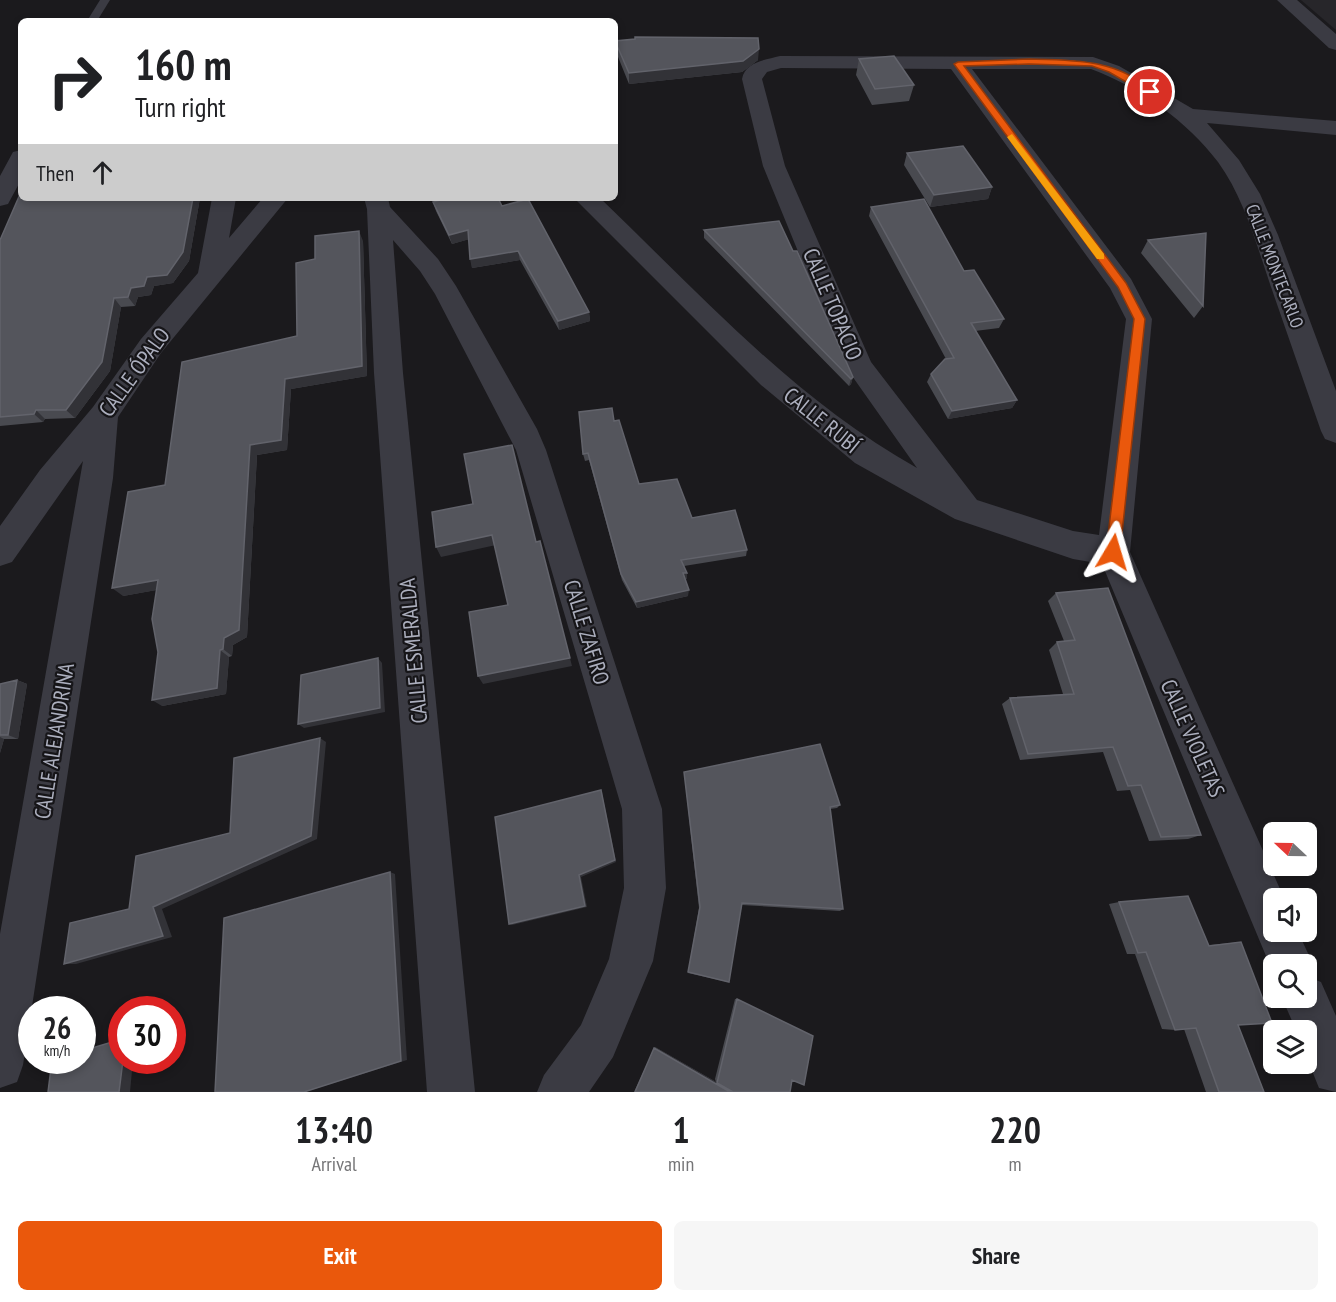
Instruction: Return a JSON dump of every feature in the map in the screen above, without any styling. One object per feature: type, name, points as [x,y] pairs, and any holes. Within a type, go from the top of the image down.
[{"type":"street","points":[[1286,0],[1336,44]]},
{"type":"street","name":"CALLE TOPACIO","points":[[958,64],[843,60],[780,62],[760,68],[753,73],[752,79],[774,166],[859,366],[966,510]]},
{"type":"street","name":"CALLE MONTECARLO","points":[[958,64],[1029,61],[1093,63],[1112,70],[1188,115],[1228,160],[1248,194],[1266,235],[1336,431]]},
{"type":"street","points":[[958,64],[1122,285],[1139,319],[1113,552]]},
{"type":"street","points":[[1188,115],[1336,128]]},
{"type":"street","points":[[0,199],[18,163]]},
{"type":"street","points":[[210,273],[223,201]]},
{"type":"street","name":"CALLE ÓPALO","points":[[0,552],[51,479],[103,416],[151,346],[210,273],[273,201]]},
{"type":"street","name":"CALLE RUBÍ","points":[[589,201],[771,378],[866,454],[966,510],[1073,545],[1113,552]]},
{"type":"street","name":"CALLE ESMERALDA","points":[[378,204],[388,382],[413,645],[437,966],[451,1092]]},
{"type":"street","name":"CALLE ZAFIRO","points":[[378,204],[429,265],[447,292],[531,450],[642,809],[645,888],[631,961],[597,1041],[561,1092]]},
{"type":"street","name":"CALLE ALEJANDRINA","points":[[0,1065],[97,478],[103,416]]},
{"type":"street","name":"CALLE VIOLETAS","points":[[1113,552],[1263,900]]},
{"type":"street","points":[[1309,1008],[1336,1071]]},
{"type":"lane","points":[[94,18],[105,0]]},
{"type":"shaded area","points":[[1301,0],[1336,0],[1336,30]]},
{"type":"building","points":[[635,37],[758,38],[759,49],[743,61],[629,73],[618,48],[618,41],[635,39]]},
{"type":"building","points":[[894,56],[914,85],[875,89],[859,59]]},
{"type":"building","points":[[963,146],[992,187],[934,195],[907,153]]},
{"type":"building","points":[[18,199],[18,201],[192,201],[183,252],[167,275],[147,277],[144,286],[131,288],[128,297],[114,298],[102,362],[66,410],[36,410],[34,414],[0,417],[0,240]]},
{"type":"building","points":[[924,199],[964,271],[974,270],[1004,319],[971,323],[1017,400],[952,411],[931,374],[945,359],[954,358],[871,207]]},
{"type":"building","points":[[500,201],[502,206],[529,201],[589,312],[558,321],[518,251],[470,259],[468,230],[449,235],[433,202]]},
{"type":"building","points":[[779,221],[793,251],[797,251],[853,377],[851,379],[704,230]]},
{"type":"building","points":[[359,231],[362,366],[285,379],[281,440],[250,445],[239,630],[224,638],[223,649],[220,650],[217,688],[152,700],[158,652],[152,619],[158,580],[112,588],[128,492],[165,485],[182,362],[297,336],[296,263],[315,259],[315,236]]},
{"type":"building","points":[[1206,233],[1203,306],[1148,240]]},
{"type":"building","points":[[612,408],[614,421],[619,420],[639,484],[677,479],[692,518],[735,510],[747,550],[681,560],[687,573],[683,573],[689,590],[636,602],[621,574],[588,453],[583,454],[579,412]]},
{"type":"building","points":[[512,445],[536,542],[540,541],[570,658],[478,676],[469,612],[508,605],[492,535],[436,547],[432,512],[473,504],[464,454]]},
{"type":"building","points":[[1108,588],[1201,835],[1161,837],[1141,785],[1128,786],[1113,747],[1028,754],[1010,698],[1074,694],[1057,642],[1075,640],[1056,593]]},
{"type":"building","points":[[378,658],[380,708],[298,724],[301,675]]},
{"type":"building","points":[[17,680],[8,735],[0,735],[0,684]]},
{"type":"building","points":[[320,738],[311,836],[153,907],[163,936],[64,964],[70,923],[129,909],[136,856],[230,833],[234,758]]},
{"type":"building","points":[[820,744],[840,805],[830,807],[843,909],[742,903],[729,982],[688,972],[700,907],[684,772]]},
{"type":"building","points":[[601,790],[615,860],[579,875],[585,906],[509,924],[495,817]]},
{"type":"building","points":[[390,872],[401,1061],[304,1092],[215,1092],[224,918]]},
{"type":"building","points":[[1188,896],[1209,946],[1241,942],[1263,999],[1263,1008],[1266,1008],[1271,1020],[1263,1020],[1263,1024],[1238,1025],[1264,1092],[1219,1092],[1196,1028],[1175,1030],[1146,952],[1138,953],[1119,902]]},
{"type":"building","points":[[737,999],[813,1036],[804,1085],[792,1080],[790,1092],[733,1092],[717,1083]]},
{"type":"building","points":[[108,1043],[108,1074],[121,1074],[119,1092],[48,1092],[50,1074],[96,1074],[96,1047]]},
{"type":"building","points":[[654,1048],[730,1092],[635,1092]]},
{"type":"slow traffic","points":[[1012,137],[1101,256]]},
{"type":"route","points":[[1113,552],[1138,352],[1139,319],[1122,285],[958,64],[1029,61],[1093,63],[1112,70],[1150,92]]}]
